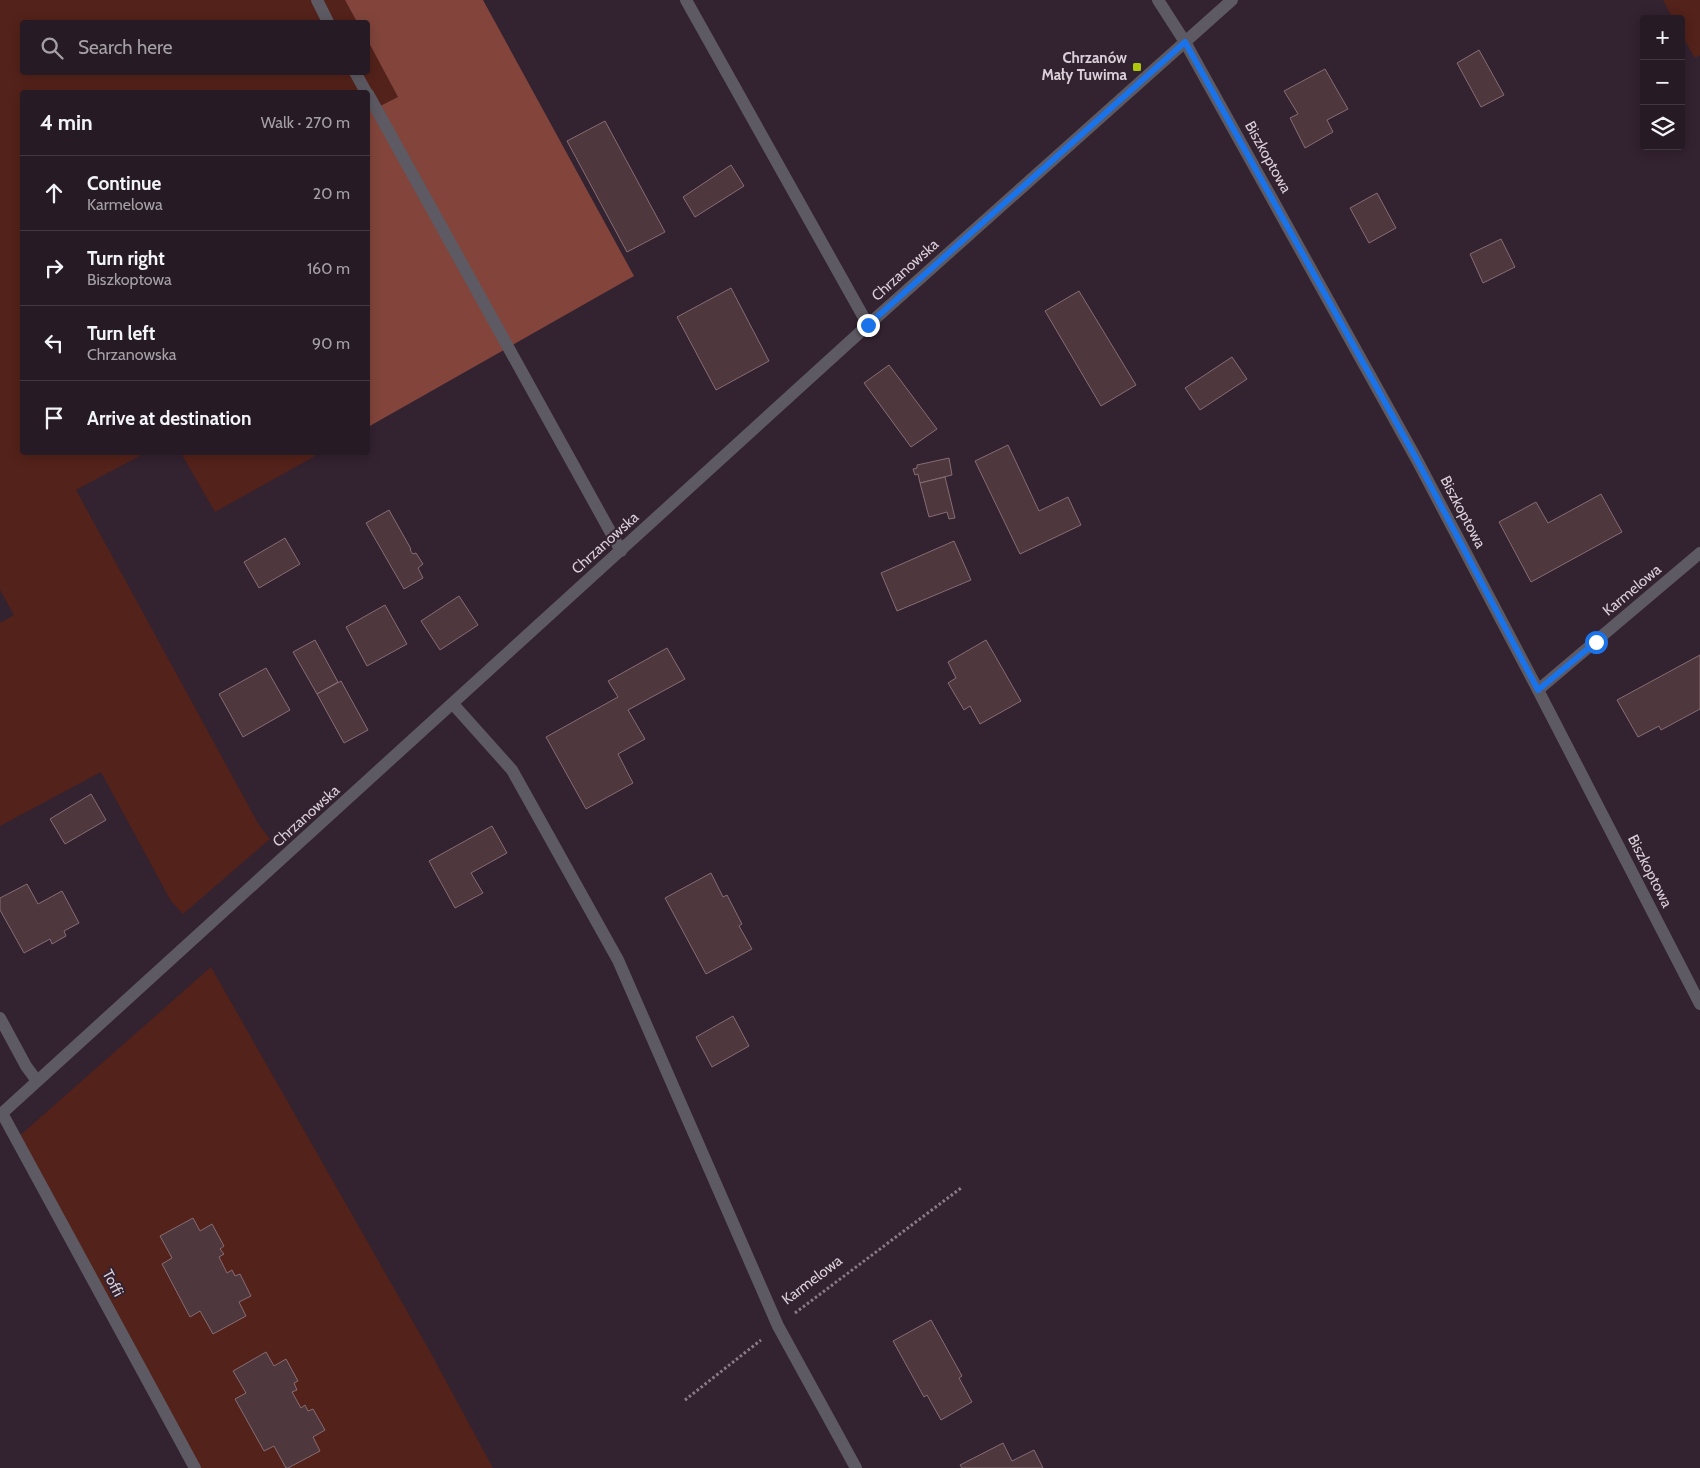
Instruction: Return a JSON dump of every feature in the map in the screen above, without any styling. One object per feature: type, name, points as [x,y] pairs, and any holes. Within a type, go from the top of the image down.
[{"type":"street","points":[[317,0],[327,20]]},
{"type":"street","points":[[686,0],[868,325]]},
{"type":"street","name":"Biszkoptowa","points":[[1158,0],[1185,42],[1417,460],[1700,1004]]},
{"type":"street","name":"Chrzanowska","points":[[1,1114],[868,325],[1232,0]]},
{"type":"street","points":[[357,75],[365,90]]},
{"type":"street","points":[[370,98],[621,551]]},
{"type":"street","name":"Karmelowa","points":[[1538,690],[1700,553]]},
{"type":"street","points":[[453,704],[512,770],[618,960],[778,1326],[856,1468]]},
{"type":"street","points":[[0,1018],[26,1066],[37,1081]]},
{"type":"street","name":"Toffi","points":[[1,1114],[195,1468]]},
{"type":"path","name":"Karmelowa","points":[[685,1400],[778,1326],[961,1188]]},
{"type":"shaded area","points":[[0,0],[345,0],[356,20],[20,20],[20,75],[370,75],[370,45],[398,97],[370,111],[370,90],[20,90],[20,455],[141,455],[76,490],[259,825],[270,839],[183,914],[171,901],[101,772],[0,826],[0,623],[14,615],[0,590]]},
{"type":"shaded area","points":[[345,0],[483,0],[634,276],[370,426],[370,111],[398,97],[370,45],[370,20],[356,20]]},
{"type":"shaded area","points":[[1663,0],[1700,0],[1700,55],[1695,58],[1685,41],[1685,15],[1671,15]]},
{"type":"shaded area","points":[[182,455],[315,456],[215,512]]},
{"type":"shaded area","points":[[211,967],[428,1348],[493,1468],[198,1468],[16,1139]]},
{"type":"building","points":[[1479,50],[1504,95],[1481,107],[1457,63]]},
{"type":"building","points":[[1325,69],[1348,109],[1327,120],[1333,132],[1305,148],[1290,118],[1298,114],[1284,91]]},
{"type":"building","points":[[605,121],[665,232],[627,252],[567,141]]},
{"type":"building","points":[[731,165],[744,186],[695,217],[683,197]]},
{"type":"building","points":[[1377,193],[1396,228],[1369,243],[1350,208]]},
{"type":"building","points":[[1501,239],[1515,267],[1483,283],[1470,254]]},
{"type":"building","points":[[731,288],[769,361],[716,390],[677,317]]},
{"type":"building","points":[[1079,291],[1136,385],[1101,406],[1045,311]]},
{"type":"building","points":[[1232,357],[1247,379],[1200,410],[1185,388]]},
{"type":"building","points":[[889,365],[937,429],[911,447],[864,383]]},
{"type":"building","points":[[1008,445],[1039,511],[1068,497],[1081,525],[1020,554],[975,461]]},
{"type":"building","points":[[949,458],[952,475],[920,483],[918,474],[915,475],[913,469],[917,468],[917,465]]},
{"type":"building","points":[[945,477],[955,518],[949,519],[947,512],[929,517],[920,483]]},
{"type":"building","points":[[1601,494],[1622,532],[1531,582],[1499,522],[1536,502],[1548,523]]},
{"type":"building","points":[[389,510],[410,550],[413,554],[416,553],[423,564],[418,568],[423,578],[404,589],[366,523]]},
{"type":"building","points":[[285,538],[300,564],[259,588],[244,562]]},
{"type":"building","points":[[954,541],[971,580],[897,611],[881,573]]},
{"type":"building","points":[[459,596],[478,625],[440,650],[421,621]]},
{"type":"building","points":[[385,605],[407,644],[367,666],[346,627]]},
{"type":"building","points":[[315,640],[338,682],[317,694],[293,652]]},
{"type":"building","points":[[986,640],[1021,701],[980,724],[970,706],[964,710],[948,683],[956,678],[948,662]]},
{"type":"building","points":[[667,648],[685,679],[628,710],[645,739],[618,754],[633,783],[586,809],[546,737],[618,697],[608,681]]},
{"type":"building","points":[[1700,655],[1700,709],[1661,730],[1659,726],[1638,737],[1617,700]]},
{"type":"building","points":[[266,668],[290,710],[243,737],[219,694]]},
{"type":"building","points":[[341,681],[368,730],[344,743],[317,694]]},
{"type":"building","points":[[91,794],[106,820],[65,844],[50,819]]},
{"type":"building","points":[[492,826],[507,853],[471,873],[483,893],[455,908],[429,861]]},
{"type":"building","points":[[711,873],[723,897],[727,895],[742,924],[739,926],[752,949],[706,974],[665,898]]},
{"type":"building","points":[[27,884],[38,904],[62,891],[79,923],[64,931],[66,936],[52,944],[50,939],[24,953],[0,910],[0,898]]},
{"type":"building","points":[[733,1016],[749,1046],[712,1067],[696,1037]]},
{"type":"building","points":[[193,1218],[200,1231],[212,1224],[224,1246],[220,1249],[224,1254],[219,1257],[227,1273],[232,1270],[235,1276],[240,1274],[251,1296],[239,1302],[246,1316],[213,1334],[200,1311],[190,1317],[162,1264],[172,1258],[160,1236]]},
{"type":"building","points":[[931,1320],[962,1376],[959,1378],[972,1402],[941,1420],[927,1395],[924,1397],[893,1341]]},
{"type":"building","points":[[266,1352],[274,1366],[286,1359],[298,1381],[294,1383],[297,1390],[292,1392],[301,1408],[305,1405],[308,1411],[313,1409],[325,1430],[313,1437],[320,1451],[288,1468],[286,1468],[274,1446],[264,1451],[235,1399],[246,1393],[233,1371]]},
{"type":"building","points":[[1003,1443],[1012,1461],[1034,1450],[1043,1468],[962,1468],[960,1465]]},
{"type":"place","name":"Chrzanów Mały Tuwima","points":[[1137,67]]},
{"type":"route","points":[[868,325],[1185,42],[1417,460],[1538,690],[1596,642]]}]
